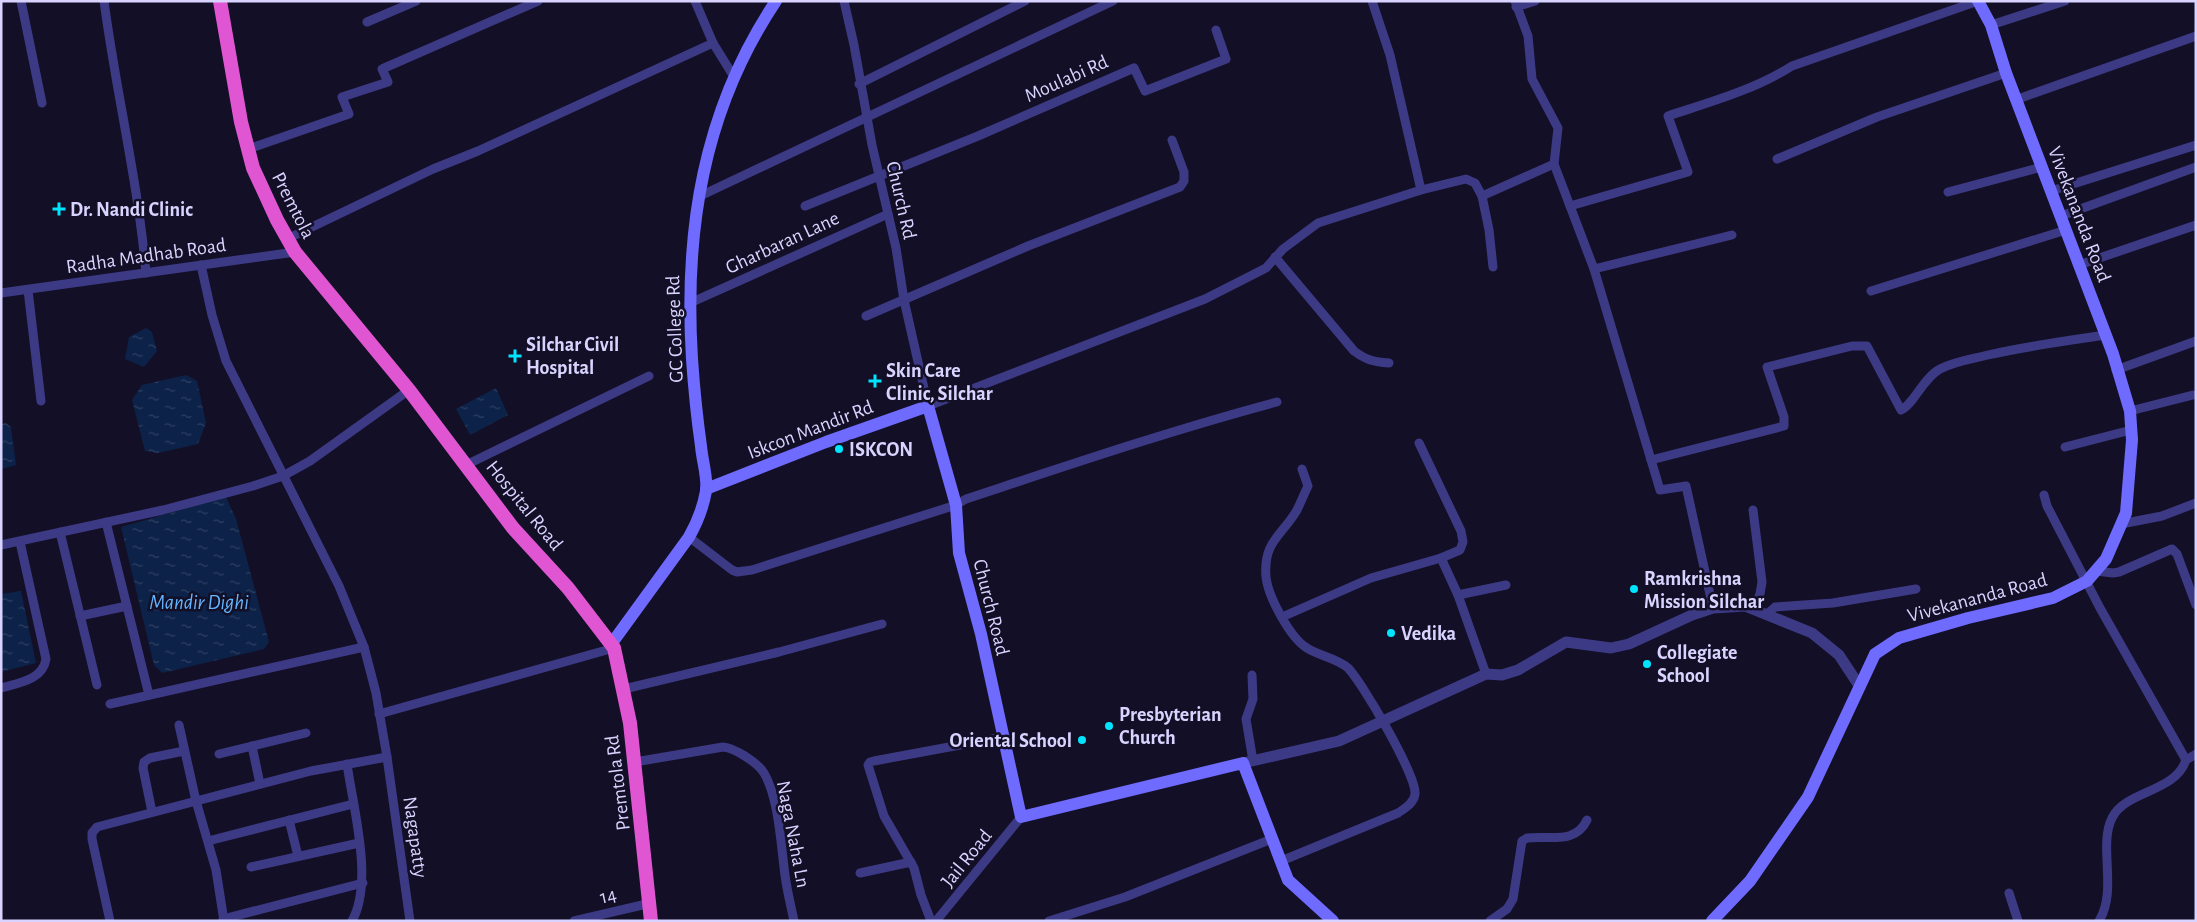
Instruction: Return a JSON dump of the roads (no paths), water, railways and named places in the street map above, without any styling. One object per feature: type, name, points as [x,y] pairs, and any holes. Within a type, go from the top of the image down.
[{"type":"highway","name":"Premtola","points":[[220,1],[248,149],[262,187],[287,239],[295,252],[409,390]]},
{"type":"highway","name":"Hospital Road","points":[[409,390],[513,528],[568,588],[613,646]]},
{"type":"highway","name":"Premtola Rd","points":[[613,646],[624,688],[635,762],[652,921]]},
{"type":"main road","name":"GC College Rd","points":[[613,646],[689,537],[697,522],[706,489],[692,359],[689,277],[698,198],[709,148],[734,77],[776,1]]},
{"type":"main road","name":"Vivekananda Road","points":[[1712,921],[1750,881],[1808,797],[1875,654],[1899,638],[1968,618],[2053,598],[2087,581],[2106,559],[2126,513],[2131,430],[2130,411],[2106,335],[2018,99],[2006,73],[1991,25],[1978,1]]},
{"type":"main road","name":"Iskcon Mandir Rd","points":[[706,489],[826,442],[928,406]]},
{"type":"main road","name":"Church Road","points":[[928,406],[956,504],[959,553],[981,634],[1021,817]]},
{"type":"main road","points":[[1021,817],[1248,762],[1272,839],[1288,880],[1332,921]]},
{"type":"street","points":[[21,1],[42,104]]},
{"type":"street","points":[[104,1],[112,61],[140,213],[146,273]]},
{"type":"street","points":[[367,22],[416,1]]},
{"type":"street","points":[[248,149],[349,114],[342,96],[388,82],[382,69],[538,1]]},
{"type":"street","points":[[695,1],[713,43],[734,77]]},
{"type":"street","name":"Church Rd","points":[[844,1],[854,45],[859,84],[896,248],[904,300],[928,406]]},
{"type":"street","points":[[859,84],[1025,1]]},
{"type":"street","points":[[698,198],[866,116],[1112,1]]},
{"type":"street","points":[[1372,1],[1390,55],[1421,190]]},
{"type":"street","points":[[1535,1],[1516,4],[1528,36],[1532,79],[1558,128],[1554,164],[1594,269],[1660,490],[1686,486],[1713,608]]},
{"type":"street","points":[[1570,206],[1688,172],[1668,116],[1745,90],[1774,77],[1792,66],[1978,1]]},
{"type":"street","points":[[1991,25],[2065,1]]},
{"type":"street","name":"Moulabi Rd","points":[[879,177],[1134,68],[1145,91],[1226,59],[1216,30]]},
{"type":"street","points":[[2018,99],[2196,36]]},
{"type":"street","points":[[287,239],[433,169],[478,151],[713,43]]},
{"type":"street","points":[[1777,159],[1877,117],[2006,73]]},
{"type":"street","points":[[866,316],[1028,246],[1180,187],[1184,181],[1184,172],[1172,140]]},
{"type":"street","points":[[2051,191],[2196,145]]},
{"type":"street","points":[[1482,196],[1554,164]]},
{"type":"street","points":[[1948,192],[2042,167]]},
{"type":"street","points":[[2061,216],[2196,167]]},
{"type":"street","points":[[805,206],[879,177]]},
{"type":"street","points":[[928,406],[1205,299],[1266,268],[1283,249],[1318,223],[1421,190],[1466,180],[1475,184],[1482,196],[1489,230],[1493,267]]},
{"type":"street","name":"Gharbaran Lane","points":[[690,304],[888,214]]},
{"type":"street","points":[[2079,265],[2196,225]]},
{"type":"street","points":[[1871,291],[2066,230]]},
{"type":"street","points":[[1594,269],[1732,235]]},
{"type":"street","name":"Radha Madhab Road","points":[[1,294],[295,252]]},
{"type":"street","points":[[1275,257],[1354,351],[1365,359],[1389,363]]},
{"type":"street","name":"Nagapatty","points":[[201,265],[212,315],[226,361],[282,476],[339,586],[364,648],[387,757],[410,921]]},
{"type":"street","points":[[28,290],[41,401]]},
{"type":"street","points":[[1651,460],[1784,426],[1784,417],[1767,367],[1852,346],[1867,346],[1900,410],[1906,406],[1927,379],[1939,370],[1956,362],[2019,348],[2106,335]]},
{"type":"street","points":[[2116,370],[2196,341]]},
{"type":"street","points":[[466,465],[649,376]]},
{"type":"street","points":[[1,545],[190,503],[282,476],[310,461],[409,390]]},
{"type":"street","points":[[2130,411],[2194,395]]},
{"type":"street","points":[[689,537],[732,570],[743,572],[956,504],[1086,459],[1211,419],[1277,402]]},
{"type":"street","points":[[2066,447],[2131,430]]},
{"type":"street","points":[[1282,616],[1371,578],[1442,558],[1460,550],[1464,542],[1461,532],[1419,443]]},
{"type":"street","points":[[1281,861],[1398,813],[1414,800],[1416,793],[1410,770],[1363,687],[1347,666],[1306,648],[1290,631],[1274,602],[1266,577],[1268,550],[1279,532],[1296,511],[1308,486],[1302,469]]},
{"type":"street","points":[[2044,495],[2100,608],[2186,760]]},
{"type":"street","points":[[2121,524],[2162,516],[2196,503]]},
{"type":"street","points":[[1752,510],[1762,582],[1760,594],[1753,610]]},
{"type":"street","points":[[106,522],[149,695]]},
{"type":"street","points":[[60,532],[97,684]]},
{"type":"street","points":[[1,688],[34,677],[45,667],[46,659],[20,542]]},
{"type":"street","points":[[2096,570],[2113,573],[2119,572],[2172,549],[2177,554],[2196,605]]},
{"type":"street","points":[[1442,558],[1458,595],[1486,674]]},
{"type":"street","points":[[1458,595],[1506,584]]},
{"type":"street","points":[[1766,615],[1775,607],[1833,603],[1916,589]]},
{"type":"street","points":[[80,616],[127,606]]},
{"type":"street","points":[[1252,674],[1253,699],[1246,719],[1248,762],[1339,741],[1486,674],[1502,675],[1518,670],[1566,642],[1611,648],[1629,644],[1692,615],[1713,608],[1745,606],[1812,633],[1839,655],[1860,687]]},
{"type":"street","points":[[624,688],[779,652],[882,624]]},
{"type":"street","points":[[379,714],[613,646]]},
{"type":"street","points":[[110,704],[364,648]]},
{"type":"street","points":[[179,725],[196,801],[216,870],[224,920],[362,883]]},
{"type":"street","points":[[220,754],[306,733]]},
{"type":"street","points":[[931,921],[911,862],[884,816],[868,765],[870,762],[1003,737]]},
{"type":"street","points":[[252,746],[260,784]]},
{"type":"street","name":"Naga Naha Ln","points":[[635,762],[723,747],[737,750],[762,770],[766,777],[780,831],[785,878],[794,921]]},
{"type":"street","points":[[152,812],[143,768],[144,762],[150,758],[184,751]]},
{"type":"street","points":[[2099,921],[2106,905],[2108,833],[2112,819],[2118,810],[2127,803],[2176,775],[2183,768],[2186,760],[2196,754]]},
{"type":"street","points":[[110,921],[92,833],[102,825],[260,784],[387,757]]},
{"type":"street","points":[[347,764],[362,883],[360,899],[352,921]]},
{"type":"street","points":[[208,841],[353,804]]},
{"type":"street","name":"Jail Road","points":[[936,921],[1021,817]]},
{"type":"street","points":[[289,820],[298,856]]},
{"type":"street","points":[[1490,921],[1507,909],[1513,899],[1522,841],[1527,838],[1562,838],[1575,834],[1582,830],[1587,820]]},
{"type":"street","points":[[1050,921],[1125,897],[1272,839]]},
{"type":"street","points":[[251,867],[358,843]]},
{"type":"street","points":[[860,873],[911,862]]},
{"type":"street","points":[[2009,893],[2018,921]]},
{"type":"street","name":"14","points":[[574,921],[650,903]]},
{"type":"water","points":[[146,328],[152,332],[157,351],[144,367],[125,359],[129,337]]},
{"type":"water","points":[[186,375],[197,381],[206,423],[198,444],[158,453],[145,451],[132,400],[142,385]]},
{"type":"water","points":[[496,388],[508,415],[470,435],[456,409]]},
{"type":"water","points":[[6,423],[11,427],[16,465],[1,469],[1,424]]},
{"type":"water","name":"Mandir Dighi","points":[[226,497],[236,519],[269,642],[264,649],[162,673],[154,665],[121,527]]},
{"type":"water","points":[[21,591],[36,663],[1,672],[1,594]]},
{"type":"place","name":"Dr. Nandi Clinic","points":[[59,209]]},
{"type":"place","name":"Silchar Civil Hospital","points":[[515,356]]},
{"type":"place","name":"Skin Care Clinic, Silchar","points":[[875,381]]},
{"type":"place","name":"ISKCON","points":[[839,449]]},
{"type":"place","name":"Ramkrishna Mission Silchar","points":[[1634,589]]},
{"type":"place","name":"Vedika","points":[[1391,633]]},
{"type":"place","name":"Collegiate School","points":[[1647,664]]},
{"type":"place","name":"Presbyterian Church","points":[[1109,726]]},
{"type":"place","name":"Oriental School","points":[[1082,740]]}]
